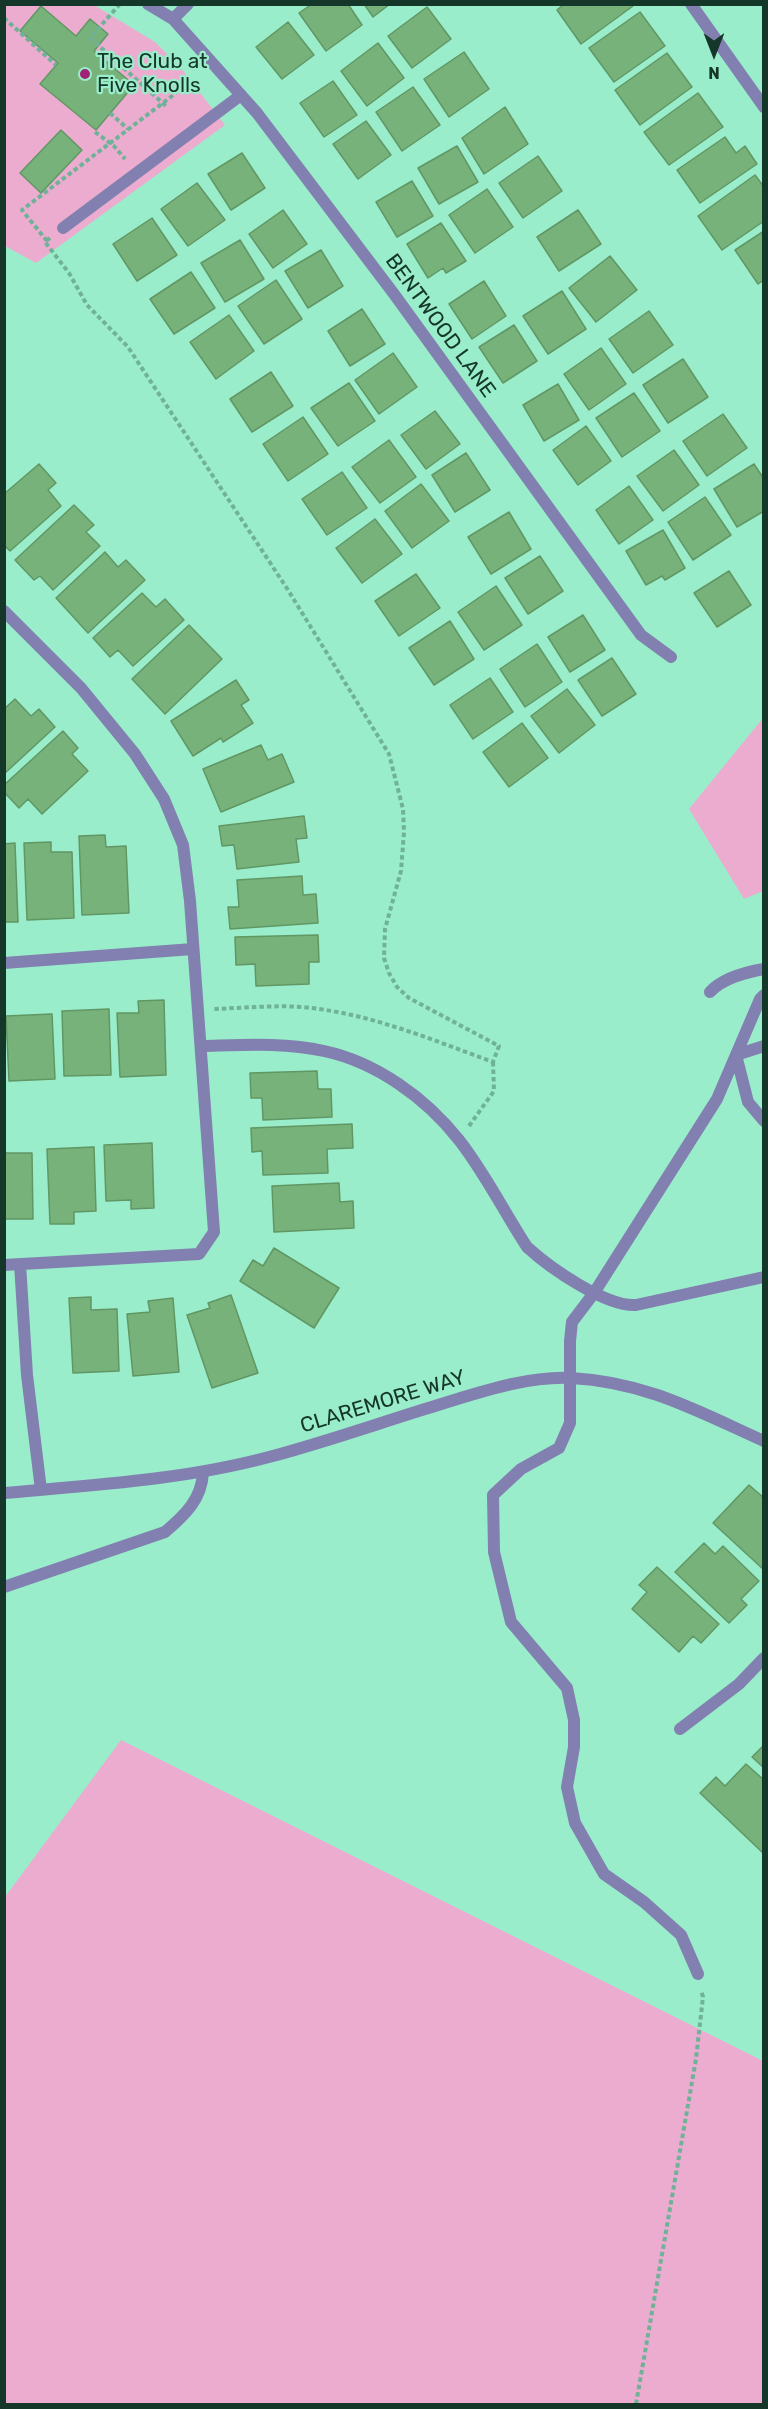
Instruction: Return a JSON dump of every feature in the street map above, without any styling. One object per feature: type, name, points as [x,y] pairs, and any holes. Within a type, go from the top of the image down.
[{"type":"street","name":"BENTWOOD LANE","points":[[148,4],[173,19],[241,95],[334,213],[641,635],[671,657]]},
{"type":"street","points":[[173,19],[188,4]]},
{"type":"street","points":[[690,4],[764,107]]},
{"type":"street","points":[[63,228],[241,95]]},
{"type":"street","points":[[4,611],[81,688],[135,754],[164,799],[183,845],[201,1046],[214,1232],[199,1254],[4,1265]]},
{"type":"street","points":[[4,963],[193,949]]},
{"type":"street","points":[[710,992],[715,986],[737,976],[764,969]]},
{"type":"street","points":[[698,1974],[681,1935],[644,1902],[604,1874],[575,1823],[567,1786],[574,1747],[574,1720],[567,1688],[511,1622],[494,1552],[493,1495],[521,1469],[559,1448],[570,1423],[572,1322],[594,1293],[717,1099],[764,995]]},
{"type":"street","points":[[201,1046],[268,1044],[325,1051],[372,1068],[421,1100],[460,1141],[527,1247],[540,1259],[616,1304],[636,1305],[764,1277]]},
{"type":"street","points":[[736,1055],[764,1046]]},
{"type":"street","points":[[736,1055],[748,1102],[764,1121]]},
{"type":"street","points":[[20,1264],[27,1375],[41,1490]]},
{"type":"street","name":"CLAREMORE WAY","points":[[4,1493],[137,1481],[203,1472],[269,1457],[473,1394],[530,1381],[570,1378],[624,1384],[663,1395],[764,1441]]},
{"type":"street","points":[[4,1587],[165,1532],[179,1520],[202,1488],[203,1472]]},
{"type":"street","points":[[680,1729],[739,1684],[764,1658]]},
{"type":"path","points":[[120,4],[90,38],[165,104]]},
{"type":"path","points":[[4,18],[56,65]]},
{"type":"path","points":[[176,93],[165,104],[128,129],[22,210],[69,273],[87,305],[128,347],[288,590],[389,754],[403,810],[404,832],[401,871],[383,942],[384,958],[389,973],[397,987],[409,998],[499,1046],[493,1062],[494,1091],[460,1141]]},
{"type":"path","points":[[110,113],[128,129]]},
{"type":"path","points":[[94,132],[110,143]]},
{"type":"path","points":[[47,241],[63,228]]},
{"type":"path","points":[[198,1010],[302,1007],[386,1023],[493,1062]]},
{"type":"path","points":[[636,2404],[696,2059],[702,1997],[698,1974]]},
{"type":"shaded area","points":[[4,5],[94,5],[155,42],[181,68],[225,125],[36,263],[5,246]]},
{"type":"shaded area","points":[[763,718],[763,891],[744,899],[689,809]]},
{"type":"shaded area","points":[[121,1740],[763,2061],[763,2404],[5,2404],[5,1897]]},
{"type":"building","points":[[312,4],[348,4],[362,25],[326,51],[299,13]]},
{"type":"building","points":[[364,4],[390,4],[373,17]]},
{"type":"building","points":[[564,4],[632,4],[633,6],[581,44],[557,10]]},
{"type":"building","name":"The Club at Five Knolls","points":[[41,6],[76,36],[90,19],[108,34],[94,51],[134,85],[96,130],[40,84],[58,63],[20,31]]},
{"type":"building","points":[[427,7],[451,39],[412,68],[388,36]]},
{"type":"building","points":[[640,12],[665,46],[614,82],[589,48]]},
{"type":"building","points":[[288,22],[314,55],[282,79],[256,47]]},
{"type":"building","points":[[378,43],[404,78],[367,106],[341,71]]},
{"type":"building","points":[[464,52],[489,89],[449,117],[424,79]]},
{"type":"building","points":[[667,53],[692,87],[640,125],[615,90]]},
{"type":"building","points":[[333,81],[357,115],[324,137],[300,103]]},
{"type":"building","points":[[413,87],[440,125],[402,151],[376,112]]},
{"type":"building","points":[[698,93],[723,127],[669,165],[644,132]]},
{"type":"building","points":[[505,107],[528,144],[484,174],[462,138]]},
{"type":"building","points":[[366,121],[391,155],[358,179],[333,144]]},
{"type":"building","points":[[61,130],[82,150],[41,193],[20,173]]},
{"type":"building","points":[[725,137],[736,153],[745,146],[757,164],[700,203],[677,170]]},
{"type":"building","points":[[457,146],[478,182],[439,204],[418,168]]},
{"type":"building","points":[[242,153],[265,188],[231,210],[208,174]]},
{"type":"building","points":[[538,156],[562,191],[523,218],[499,183]]},
{"type":"building","points":[[755,175],[764,187],[764,221],[722,250],[698,216]]},
{"type":"building","points":[[412,181],[433,216],[397,237],[376,202]]},
{"type":"building","points":[[197,183],[225,220],[188,246],[161,209]]},
{"type":"building","points":[[487,189],[513,227],[475,253],[449,215]]},
{"type":"building","points":[[283,210],[307,244],[273,268],[249,234]]},
{"type":"building","points":[[578,210],[601,244],[559,271],[537,237]]},
{"type":"building","points":[[152,218],[177,255],[137,281],[113,244]]},
{"type":"building","points":[[441,223],[466,261],[446,273],[443,268],[428,278],[407,244]]},
{"type":"building","points":[[764,231],[764,280],[758,284],[735,250]]},
{"type":"building","points":[[240,240],[264,279],[225,302],[201,263]]},
{"type":"building","points":[[321,250],[343,286],[308,308],[285,271]]},
{"type":"building","points":[[610,256],[637,290],[596,322],[569,288]]},
{"type":"building","points":[[191,272],[215,308],[174,334],[150,299]]},
{"type":"building","points":[[276,280],[302,319],[264,344],[238,306]]},
{"type":"building","points":[[484,281],[506,316],[472,339],[449,304]]},
{"type":"building","points":[[562,291],[586,329],[548,354],[523,316]]},
{"type":"building","points":[[362,309],[385,344],[350,366],[328,331]]},
{"type":"building","points":[[649,311],[673,345],[633,373],[609,339]]},
{"type":"building","points":[[229,315],[254,351],[216,379],[190,342]]},
{"type":"building","points":[[514,325],[537,361],[503,383],[479,347]]},
{"type":"building","points":[[601,348],[626,384],[589,410],[564,374]]},
{"type":"building","points":[[393,353],[417,387],[379,414],[355,380]]},
{"type":"building","points":[[683,359],[708,397],[668,423],[643,385]]},
{"type":"building","points":[[271,372],[293,406],[252,432],[230,399]]},
{"type":"building","points":[[349,383],[375,421],[338,446],[311,408]]},
{"type":"building","points":[[558,384],[579,420],[544,441],[523,405]]},
{"type":"building","points":[[634,393],[660,431],[622,457],[596,418]]},
{"type":"building","points":[[435,411],[460,444],[426,469],[401,435]]},
{"type":"building","points":[[723,414],[747,448],[707,476],[683,441]]},
{"type":"building","points":[[303,417],[328,454],[288,481],[263,444]]},
{"type":"building","points":[[586,426],[611,461],[578,485],[553,450]]},
{"type":"building","points":[[389,440],[416,477],[380,503],[352,467]]},
{"type":"building","points":[[674,450],[699,485],[663,511],[637,476]]},
{"type":"building","points":[[466,453],[490,490],[455,512],[432,475]]},
{"type":"building","points":[[39,464],[56,483],[48,490],[61,506],[10,551],[4,545],[4,494]]},
{"type":"building","points":[[754,464],[764,479],[764,511],[737,527],[714,489]]},
{"type":"building","points":[[342,472],[367,508],[327,535],[302,499]]},
{"type":"building","points":[[421,484],[449,521],[412,548],[385,511]]},
{"type":"building","points":[[629,486],[653,520],[619,544],[596,510]]},
{"type":"building","points":[[705,497],[731,535],[693,560],[668,522]]},
{"type":"building","points":[[74,505],[94,525],[86,532],[100,546],[53,590],[40,576],[34,580],[15,560]]},
{"type":"building","points":[[509,512],[531,549],[491,574],[468,537]]},
{"type":"building","points":[[375,519],[402,554],[362,583],[336,548]]},
{"type":"building","points":[[663,530],[685,568],[665,580],[662,576],[646,585],[626,551]]},
{"type":"building","points":[[105,552],[118,567],[126,560],[145,580],[88,633],[56,598]]},
{"type":"building","points":[[540,556],[563,591],[528,614],[505,578]]},
{"type":"building","points":[[729,571],[751,605],[717,627],[694,593]]},
{"type":"building","points":[[416,574],[440,608],[399,636],[375,601]]},
{"type":"building","points":[[496,586],[522,625],[484,650],[458,612]]},
{"type":"building","points":[[142,593],[156,607],[165,599],[184,620],[133,666],[118,650],[110,657],[93,638]]},
{"type":"building","points":[[583,615],[605,650],[570,672],[548,637]]},
{"type":"building","points":[[450,621],[474,659],[434,685],[409,648]]},
{"type":"building","points":[[189,625],[222,659],[165,714],[132,679]]},
{"type":"building","points":[[537,644],[562,682],[525,707],[500,669]]},
{"type":"building","points":[[612,658],[636,694],[602,716],[578,680]]},
{"type":"building","points":[[490,678],[513,712],[473,739],[450,705]]},
{"type":"building","points":[[236,680],[249,700],[241,705],[253,723],[223,742],[221,738],[193,756],[171,721]]},
{"type":"building","points":[[567,689],[595,725],[559,753],[531,716]]},
{"type":"building","points":[[15,699],[31,716],[39,709],[55,727],[4,774],[4,709]]},
{"type":"building","points":[[522,723],[548,758],[509,787],[483,752]]},
{"type":"building","points":[[63,731],[78,748],[72,754],[88,771],[42,814],[28,799],[19,808],[4,792],[4,785]]},
{"type":"building","points":[[261,745],[268,760],[282,754],[294,782],[221,812],[203,769]]},
{"type":"building","points":[[304,816],[307,838],[296,839],[299,862],[237,869],[234,845],[222,846],[219,826]]},
{"type":"building","points":[[105,835],[106,847],[126,846],[129,913],[82,915],[79,836]]},
{"type":"building","points":[[51,842],[51,852],[72,852],[74,918],[27,920],[24,843]]},
{"type":"building","points":[[15,843],[18,922],[4,922],[4,844]]},
{"type":"building","points":[[302,876],[303,895],[316,894],[318,923],[230,929],[228,907],[239,907],[237,880]]},
{"type":"building","points":[[318,935],[319,962],[309,962],[309,984],[256,986],[255,964],[236,965],[235,937]]},
{"type":"building","points":[[164,1000],[166,1075],[120,1077],[117,1013],[139,1013],[138,1001]]},
{"type":"building","points":[[109,1009],[111,1075],[64,1076],[62,1011]]},
{"type":"building","points":[[52,1014],[55,1079],[9,1081],[6,1016]]},
{"type":"building","points":[[317,1071],[318,1089],[331,1089],[332,1117],[263,1120],[262,1098],[251,1098],[250,1073]]},
{"type":"building","points":[[352,1124],[353,1148],[327,1149],[328,1173],[263,1175],[262,1151],[252,1152],[251,1128]]},
{"type":"building","points":[[152,1143],[154,1208],[131,1209],[131,1200],[106,1201],[104,1145]]},
{"type":"building","points":[[94,1147],[96,1211],[74,1212],[74,1224],[50,1224],[47,1149]]},
{"type":"building","points":[[4,1153],[32,1153],[33,1219],[4,1219]]},
{"type":"building","points":[[339,1183],[340,1202],[353,1201],[354,1228],[274,1232],[272,1186]]},
{"type":"building","points":[[274,1248],[339,1288],[314,1328],[240,1281],[253,1260],[263,1266]]},
{"type":"building","points":[[231,1295],[258,1373],[212,1388],[187,1315],[210,1308],[208,1303]]},
{"type":"building","points":[[91,1297],[91,1310],[117,1309],[119,1371],[73,1373],[69,1298]]},
{"type":"building","points":[[173,1298],[179,1372],[133,1376],[127,1314],[150,1312],[148,1301]]},
{"type":"building","points":[[749,1485],[764,1498],[764,1570],[713,1523]]},
{"type":"building","points":[[704,1543],[715,1554],[723,1546],[759,1581],[741,1599],[747,1605],[729,1623],[675,1572]]},
{"type":"building","points":[[657,1567],[719,1624],[701,1643],[693,1636],[679,1652],[632,1609],[647,1592],[639,1585]]},
{"type":"building","points":[[764,1745],[764,1768],[752,1757]]},
{"type":"building","points":[[746,1764],[764,1780],[763,1853],[700,1793],[716,1777],[725,1786]]},
{"type":"place","name":"The Club at Five Knolls","points":[[85,74]]}]
